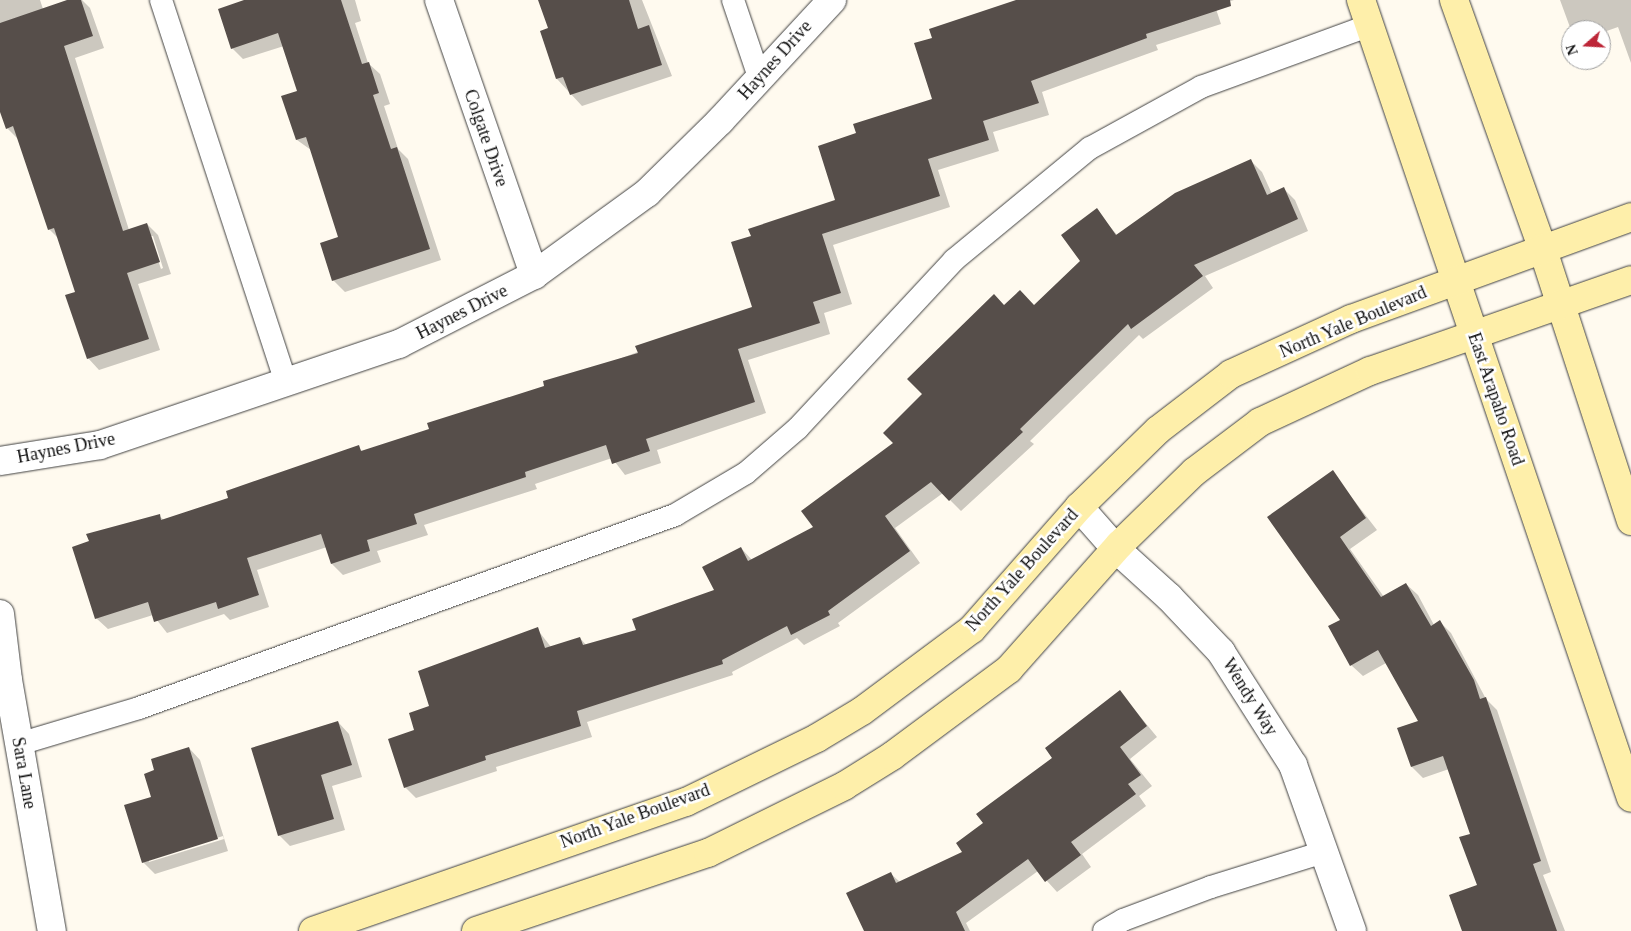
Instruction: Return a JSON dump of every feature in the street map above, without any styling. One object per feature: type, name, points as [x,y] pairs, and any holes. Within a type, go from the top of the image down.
[{"type":"street","name":"Colgate Drive","points":[[439,0],[534,275]]},
{"type":"street","name":"Haynes Drive","points":[[0,461],[100,445],[399,344],[534,275],[647,193],[832,0]]},
{"type":"street","points":[[1454,0],[1542,248],[1558,305],[1631,521]]},
{"type":"street","name":"East Arapaho Road","points":[[1366,12],[1631,798]]},
{"type":"street","name":"North Yale Boulevard","points":[[312,931],[686,802],[817,738],[862,711],[972,629],[1079,507],[1158,430],[1231,374],[1351,319],[1542,248],[1631,218]]},
{"type":"street","points":[[476,931],[708,853],[844,786],[892,756],[1009,670],[1116,549],[1194,472],[1260,422],[1370,371],[1631,280]]},
{"type":"street","name":"Wendy Way","points":[[1079,507],[1116,549],[1169,596],[1221,652],[1293,765],[1352,931]]},
{"type":"street","name":"Sara Lane","points":[[0,614],[19,744],[52,931]]},
{"type":"lane","points":[[161,0],[286,382]]},
{"type":"lane","points":[[733,0],[759,78]]},
{"type":"lane","points":[[19,744],[139,708],[675,515],[746,473],[798,428],[954,260],[1090,148],[1200,87],[1366,12]]},
{"type":"lane","points":[[1104,931],[1123,920],[1211,887],[1324,852]]},
{"type":"building","points":[[67,0],[81,0],[93,36],[64,46],[123,231],[147,223],[160,262],[127,273],[149,339],[87,359],[65,295],[75,292],[54,228],[48,230],[13,126],[6,129],[0,112],[0,23]]},
{"type":"building","points":[[244,0],[341,0],[362,64],[369,62],[379,93],[373,95],[391,149],[397,147],[430,249],[332,281],[320,243],[338,237],[306,137],[296,140],[281,96],[297,91],[278,33],[231,49],[218,9]]},
{"type":"building","points":[[538,0],[629,0],[638,29],[649,25],[662,65],[570,95],[563,77],[556,79],[540,31],[548,28]]},
{"type":"building","points":[[1016,0],[1230,0],[1231,6],[1146,34],[1147,38],[1031,81],[1039,103],[983,121],[989,140],[928,159],[940,196],[822,234],[841,293],[813,302],[820,323],[738,349],[755,402],[646,439],[650,451],[612,464],[606,445],[525,472],[526,477],[414,514],[417,524],[367,540],[370,551],[331,564],[321,534],[247,558],[259,595],[218,609],[216,602],[154,622],[148,602],[95,619],[72,547],[89,541],[86,534],[160,514],[161,520],[228,498],[226,491],[359,445],[361,451],[429,429],[427,423],[544,386],[543,381],[638,353],[635,346],[752,307],[731,242],[751,236],[748,229],[835,200],[818,146],[856,133],[853,124],[932,99],[914,43],[932,38],[929,29]]},
{"type":"building","points":[[1251,159],[1267,195],[1284,187],[1298,219],[1194,265],[1203,276],[1131,329],[1128,324],[1020,429],[1023,432],[949,501],[931,482],[885,516],[910,551],[828,611],[830,615],[791,635],[787,626],[722,660],[723,664],[577,711],[581,726],[485,756],[486,760],[404,788],[388,739],[414,730],[409,713],[429,706],[418,671],[538,627],[545,648],[580,637],[583,645],[636,630],[632,619],[714,590],[702,567],[741,547],[748,561],[813,527],[801,511],[893,443],[883,433],[922,394],[907,379],[994,294],[1004,305],[1020,290],[1034,305],[1080,261],[1061,235],[1097,208],[1116,235],[1175,193]]},
{"type":"building","points":[[1333,470],[1366,518],[1340,537],[1381,597],[1406,583],[1431,626],[1440,620],[1474,680],[1480,699],[1486,697],[1541,861],[1533,864],[1557,931],[1462,931],[1449,895],[1477,885],[1459,837],[1470,834],[1443,756],[1411,767],[1397,728],[1418,721],[1378,650],[1350,666],[1328,626],[1340,620],[1267,517]]},
{"type":"building","points":[[1120,690],[1147,726],[1120,747],[1141,775],[1128,784],[1136,794],[1071,842],[1081,855],[1045,882],[1028,859],[956,912],[965,931],[864,931],[846,893],[891,872],[896,883],[962,852],[956,843],[983,823],[976,814],[1052,758],[1045,748]]},
{"type":"building","points":[[338,721],[352,765],[321,775],[334,819],[278,836],[251,748]]},
{"type":"building","points":[[189,747],[218,839],[142,863],[124,805],[151,797],[144,774],[154,770],[151,759]]}]
